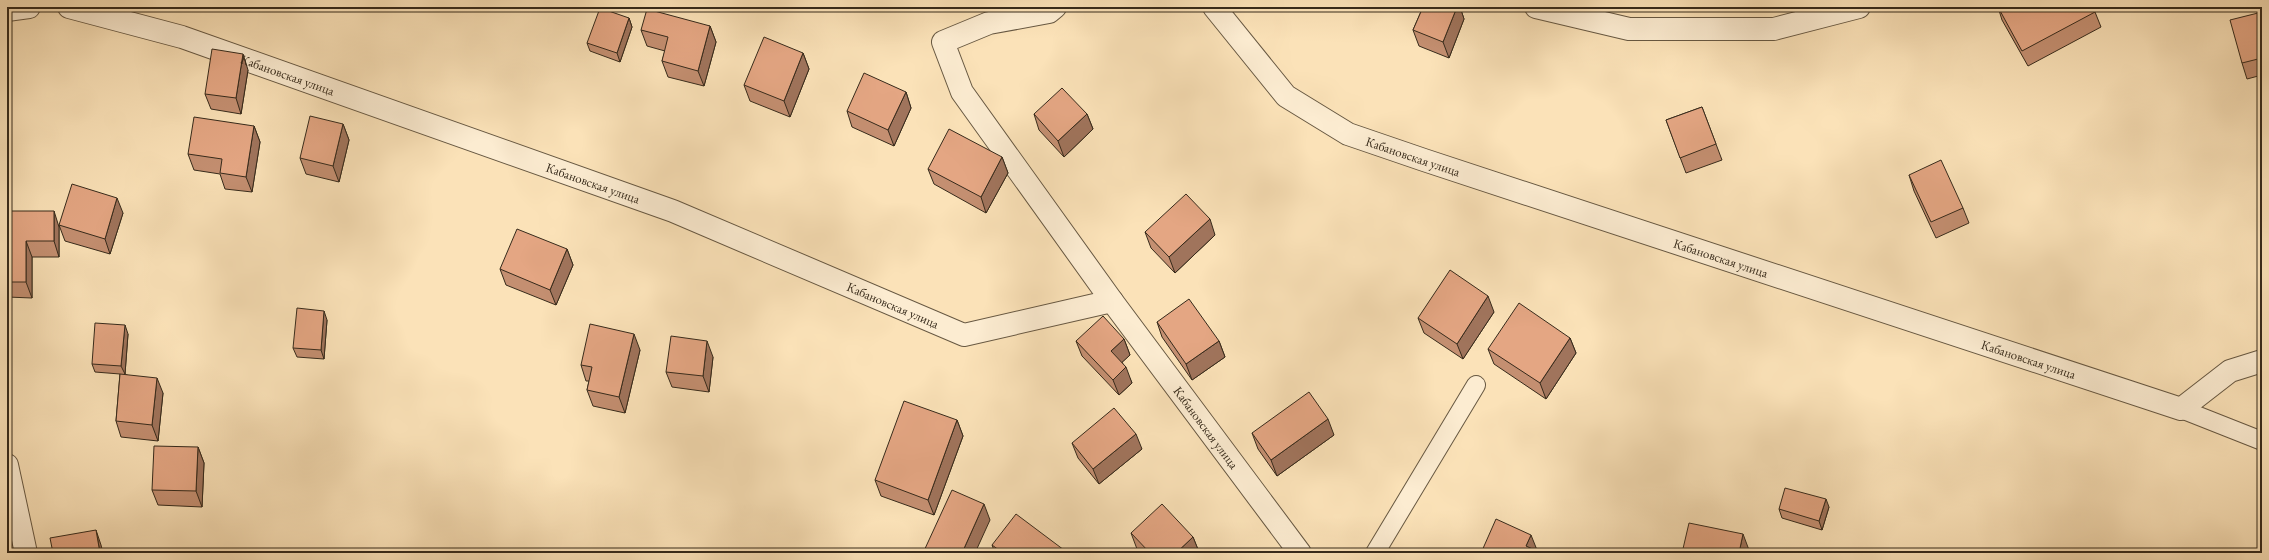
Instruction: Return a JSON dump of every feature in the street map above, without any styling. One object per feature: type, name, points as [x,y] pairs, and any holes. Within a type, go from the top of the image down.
[{"type":"street","points":[[7,10],[29,7]]},
{"type":"street","name":"Кабановская улица","points":[[69,7],[182,37],[672,211],[964,335],[1112,301]]},
{"type":"street","name":"Кабановская улица","points":[[1055,7],[1049,12],[989,23],[942,42],[962,92],[1112,301],[1300,553]]},
{"type":"street","name":"Кабановская улица","points":[[1214,7],[1286,96],[1348,134],[2181,409]]},
{"type":"street","points":[[1536,7],[1628,29],[1774,29],[1859,7]]},
{"type":"street","points":[[2181,409],[2230,371],[2262,361]]},
{"type":"street","points":[[7,465],[26,553]]},
{"type":"lane","points":[[1375,553],[1476,385]]},
{"type":"lane","points":[[2181,409],[2262,441]]},
{"type":"building","points":[[1423,7],[1457,7],[1443,42],[1413,30]]},
{"type":"building","points":[[1998,7],[2093,7],[2095,12],[2022,51]]},
{"type":"building","points":[[600,8],[629,18],[617,53],[587,43]]},
{"type":"building","points":[[647,9],[710,26],[698,71],[662,61],[668,37],[641,30]]},
{"type":"building","points":[[2262,12],[2262,58],[2242,63],[2230,20]]},
{"type":"building","points":[[764,37],[803,53],[784,101],[744,85]]},
{"type":"building","points":[[212,49],[243,54],[236,98],[205,94]]},
{"type":"building","points":[[864,73],[906,92],[888,130],[847,111]]},
{"type":"building","points":[[1062,88],[1087,114],[1058,141],[1034,114]]},
{"type":"building","points":[[1702,107],[1716,144],[1680,158],[1666,120]]},
{"type":"building","points":[[310,116],[343,124],[333,166],[300,158]]},
{"type":"building","points":[[194,117],[254,126],[246,177],[220,173],[222,159],[188,154]]},
{"type":"building","points":[[949,129],[1002,157],[981,197],[928,169]]},
{"type":"building","points":[[1941,160],[1963,208],[1931,222],[1909,175]]},
{"type":"building","points":[[72,184],[117,198],[105,239],[59,225]]},
{"type":"building","points":[[1186,194],[1210,219],[1169,257],[1145,232]]},
{"type":"building","points":[[7,211],[54,211],[54,241],[26,241],[26,282],[7,282]]},
{"type":"building","points":[[517,229],[567,249],[550,290],[500,269]]},
{"type":"building","points":[[1450,270],[1488,296],[1457,344],[1418,318]]},
{"type":"building","points":[[1189,299],[1219,341],[1186,364],[1157,322]]},
{"type":"building","points":[[1519,303],[1570,338],[1540,383],[1488,349]]},
{"type":"building","points":[[297,308],[324,311],[321,350],[293,348]]},
{"type":"building","points":[[1103,316],[1124,339],[1111,351],[1126,367],[1113,380],[1076,341]]},
{"type":"building","points":[[95,323],[125,325],[121,366],[92,364]]},
{"type":"building","points":[[590,324],[634,334],[619,397],[587,390],[592,367],[581,365]]},
{"type":"building","points":[[671,336],[707,341],[703,376],[666,372]]},
{"type":"building","points":[[120,374],[157,378],[152,425],[116,421]]},
{"type":"building","points":[[1309,392],[1328,419],[1271,460],[1252,433]]},
{"type":"building","points":[[904,401],[957,420],[928,500],[875,480]]},
{"type":"building","points":[[1114,408],[1136,434],[1093,469],[1072,443]]},
{"type":"building","points":[[154,446],[198,447],[196,491],[152,490]]},
{"type":"building","points":[[1785,488],[1826,499],[1819,521],[1779,509]]},
{"type":"building","points":[[952,490],[984,504],[962,553],[923,553]]},
{"type":"building","points":[[1162,504],[1193,537],[1176,553],[1150,553],[1131,533]]},
{"type":"building","points":[[1016,514],[1068,553],[1003,553],[992,545]]},
{"type":"building","points":[[1496,519],[1531,535],[1526,546],[1537,551],[1536,553],[1481,553]]},
{"type":"building","points":[[1689,523],[1743,534],[1739,553],[1682,553]]},
{"type":"building","points":[[96,530],[100,553],[53,553],[50,538]]}]
